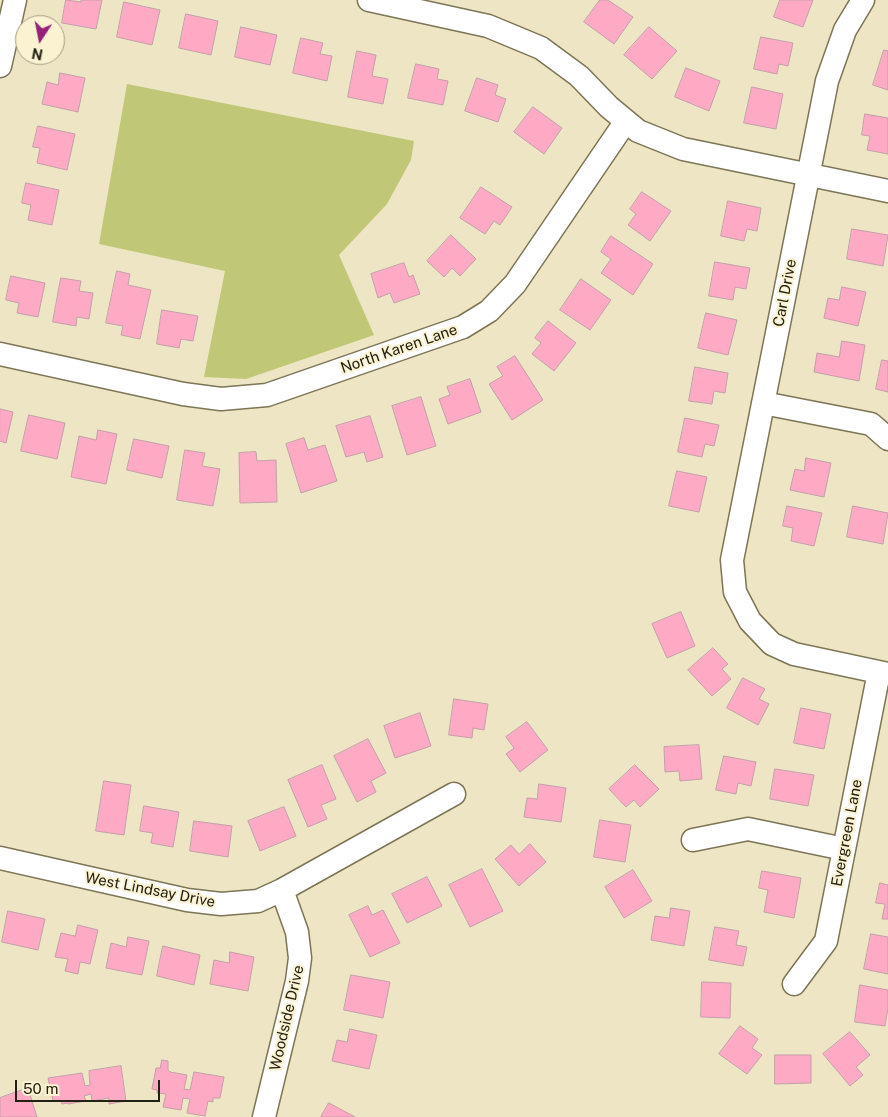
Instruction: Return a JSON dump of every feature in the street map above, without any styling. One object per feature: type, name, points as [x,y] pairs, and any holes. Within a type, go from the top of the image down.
[{"type":"street","points":[[0,66],[15,0]]},
{"type":"street","points":[[369,0],[430,7],[488,26],[541,48],[579,76],[609,107],[638,131],[683,149],[888,191]]},
{"type":"street","name":"Carl Drive","points":[[863,0],[845,30],[827,81],[732,560],[735,592],[750,621],[772,644],[794,654],[884,673]]},
{"type":"street","name":"North Karen Lane","points":[[0,354],[183,394],[221,400],[267,395],[463,327],[489,311],[515,284],[626,121]]},
{"type":"street","points":[[763,403],[871,424],[888,439]]},
{"type":"street","name":"Evergreen Lane","points":[[794,984],[826,941],[844,848],[884,673]]},
{"type":"street","name":"West Lindsay Drive","points":[[0,858],[187,900],[221,904],[258,901],[282,890],[454,794]]},
{"type":"street","points":[[693,840],[748,829],[844,848]]},
{"type":"street","name":"Woodside Drive","points":[[264,1117],[297,981],[300,958],[297,932],[282,890]]},
{"type":"green space","points":[[127,84],[414,141],[411,160],[387,204],[339,255],[374,335],[246,379],[204,377],[225,271],[99,244]]},
{"type":"building","points":[[66,0],[81,2],[81,0],[102,0],[96,29],[65,24],[65,15],[63,15]]},
{"type":"building","points":[[600,0],[608,0],[633,17],[614,44],[584,22]]},
{"type":"building","points":[[780,0],[813,0],[803,27],[774,17]]},
{"type":"building","points":[[124,2],[160,10],[152,45],[117,37]]},
{"type":"building","points":[[186,14],[218,21],[211,55],[179,48]]},
{"type":"building","points":[[241,27],[277,35],[270,65],[235,57]]},
{"type":"building","points":[[649,27],[677,51],[652,79],[624,55]]},
{"type":"building","points":[[761,37],[793,43],[788,66],[779,64],[777,74],[754,69]]},
{"type":"building","points":[[301,38],[323,43],[320,54],[332,56],[327,81],[293,73]]},
{"type":"building","points":[[884,50],[888,51],[888,90],[873,85]]},
{"type":"building","points":[[357,51],[376,55],[372,76],[388,79],[383,104],[348,97]]},
{"type":"building","points":[[416,64],[439,69],[437,79],[448,81],[443,105],[408,98]]},
{"type":"building","points":[[686,68],[720,81],[709,111],[675,97]]},
{"type":"building","points":[[60,73],[85,78],[78,112],[42,104],[47,82],[58,85]]},
{"type":"building","points":[[477,78],[498,85],[495,95],[506,99],[498,122],[465,111]]},
{"type":"building","points":[[752,87],[783,94],[776,129],[744,123]]},
{"type":"building","points":[[533,107],[562,128],[544,154],[514,132]]},
{"type":"building","points":[[865,114],[888,118],[888,154],[867,150],[870,136],[862,135]]},
{"type":"building","points":[[38,126],[75,134],[67,170],[37,163],[40,148],[33,147]]},
{"type":"building","points":[[26,183],[59,190],[52,225],[28,220],[31,205],[22,203]]},
{"type":"building","points":[[481,187],[512,207],[500,225],[494,221],[485,234],[460,218]]},
{"type":"building","points":[[642,192],[671,211],[650,241],[628,225],[636,214],[630,209]]},
{"type":"building","points":[[728,201],[761,208],[757,231],[747,229],[744,241],[721,236]]},
{"type":"building","points":[[852,229],[888,235],[883,266],[847,259]]},
{"type":"building","points":[[451,235],[476,259],[460,276],[452,268],[444,277],[427,261]]},
{"type":"building","points":[[611,236],[653,264],[633,295],[601,273],[611,259],[601,252]]},
{"type":"building","points":[[715,262],[750,268],[746,289],[735,287],[733,300],[709,296]]},
{"type":"building","points":[[404,263],[409,277],[413,275],[420,294],[394,303],[390,293],[378,298],[371,274]]},
{"type":"building","points":[[117,271],[130,274],[128,285],[151,290],[140,339],[121,335],[123,326],[106,323]]},
{"type":"building","points":[[11,276],[45,283],[38,317],[17,313],[19,303],[6,300]]},
{"type":"building","points":[[61,278],[81,281],[79,291],[93,293],[89,319],[77,317],[76,326],[53,322]]},
{"type":"building","points":[[581,279],[611,300],[590,330],[560,310]]},
{"type":"building","points":[[842,287],[866,292],[858,326],[824,318],[828,298],[839,300]]},
{"type":"building","points":[[162,310],[198,316],[193,341],[181,339],[179,348],[157,344]]},
{"type":"building","points":[[706,313],[737,320],[728,355],[698,348]]},
{"type":"building","points":[[548,321],[576,343],[554,371],[532,354],[541,343],[535,338]]},
{"type":"building","points":[[842,341],[865,345],[859,381],[814,372],[817,353],[839,357]]},
{"type":"building","points":[[515,356],[543,400],[512,420],[489,384],[503,376],[497,367]]},
{"type":"building","points":[[882,360],[888,361],[888,392],[876,389]]},
{"type":"building","points":[[695,367],[728,373],[725,393],[714,391],[712,404],[689,401]]},
{"type":"building","points":[[470,379],[481,412],[448,424],[439,399],[450,395],[447,387]]},
{"type":"building","points":[[421,397],[436,446],[407,455],[392,406]]},
{"type":"building","points":[[0,409],[13,412],[6,443],[0,441]]},
{"type":"building","points":[[29,415],[65,423],[57,459],[21,451]]},
{"type":"building","points":[[370,416],[383,457],[367,462],[364,452],[346,457],[336,426]]},
{"type":"building","points":[[685,418],[719,425],[714,446],[705,444],[702,457],[678,452]]},
{"type":"building","points":[[98,430],[117,434],[106,484],[71,477],[79,436],[96,440]]},
{"type":"building","points":[[304,438],[308,450],[325,445],[337,481],[301,493],[286,444]]},
{"type":"building","points":[[134,439],[169,446],[162,478],[127,470]]},
{"type":"building","points":[[185,450],[205,453],[202,466],[220,469],[213,506],[177,500]]},
{"type":"building","points":[[256,452],[257,461],[276,460],[277,502],[240,503],[239,453]]},
{"type":"building","points":[[806,458],[831,463],[824,497],[790,490],[795,469],[804,471]]},
{"type":"building","points":[[677,471],[707,477],[699,512],[669,506]]},
{"type":"building","points":[[787,506],[822,513],[814,546],[791,541],[793,528],[783,526]]},
{"type":"building","points":[[853,506],[888,513],[883,544],[847,537]]},
{"type":"building","points":[[681,612],[695,646],[667,658],[652,624]]},
{"type":"building","points":[[713,648],[728,664],[722,669],[731,679],[712,696],[688,670]]},
{"type":"building","points":[[743,678],[765,689],[759,699],[769,704],[758,725],[727,708]]},
{"type":"building","points":[[454,699],[488,704],[484,730],[473,728],[472,738],[449,735]]},
{"type":"building","points":[[801,708],[831,714],[824,749],[794,743]]},
{"type":"building","points":[[420,713],[431,746],[395,758],[384,726]]},
{"type":"building","points":[[527,722],[548,750],[520,772],[506,754],[514,748],[506,737]]},
{"type":"building","points":[[368,739],[386,773],[371,781],[376,792],[357,802],[334,756]]},
{"type":"building","points":[[699,745],[702,779],[680,781],[679,771],[665,772],[664,747]]},
{"type":"building","points":[[724,756],[756,762],[751,786],[738,783],[736,794],[716,790]]},
{"type":"building","points":[[322,765],[336,799],[321,805],[327,819],[308,827],[288,780]]},
{"type":"building","points":[[635,765],[659,789],[640,807],[634,800],[626,807],[609,789]]},
{"type":"building","points":[[775,769],[814,775],[808,806],[770,799]]},
{"type":"building","points":[[104,781],[131,785],[124,835],[96,831]]},
{"type":"building","points":[[539,784],[566,788],[561,822],[524,817],[527,798],[537,799]]},
{"type":"building","points":[[144,806],[179,812],[173,847],[151,843],[153,833],[140,831]]},
{"type":"building","points":[[284,807],[296,836],[260,851],[248,821]]},
{"type":"building","points":[[600,820],[631,825],[625,862],[594,857]]},
{"type":"building","points":[[194,821],[232,826],[228,857],[190,851]]},
{"type":"building","points":[[530,844],[546,862],[519,886],[495,859],[511,845],[519,854]]},
{"type":"building","points":[[482,869],[503,911],[470,927],[449,885]]},
{"type":"building","points":[[633,870],[652,901],[624,918],[605,887]]},
{"type":"building","points":[[762,871],[801,878],[794,918],[764,912],[768,890],[759,888]]},
{"type":"building","points":[[427,877],[442,906],[407,923],[392,894]]},
{"type":"building","points":[[880,883],[888,885],[888,919],[882,919],[885,904],[876,903]]},
{"type":"building","points":[[368,906],[372,915],[383,910],[400,943],[370,957],[349,915]]},
{"type":"building","points":[[671,908],[690,911],[684,946],[651,940],[655,916],[669,918]]},
{"type":"building","points":[[8,911],[45,919],[38,950],[2,942]]},
{"type":"building","points":[[78,925],[98,930],[90,964],[80,962],[78,974],[65,971],[68,959],[55,957],[61,933],[75,936]]},
{"type":"building","points":[[715,927],[739,931],[736,945],[747,947],[743,966],[709,960]]},
{"type":"building","points":[[871,934],[888,937],[888,974],[864,969]]},
{"type":"building","points":[[128,937],[149,941],[142,975],[106,968],[111,943],[126,947]]},
{"type":"building","points":[[163,946],[200,955],[194,985],[157,976]]},
{"type":"building","points":[[230,952],[254,957],[248,991],[210,984],[214,960],[229,963]]},
{"type":"building","points":[[351,975],[390,982],[383,1018],[344,1010]]},
{"type":"building","points":[[702,982],[731,983],[730,1018],[701,1017]]},
{"type":"building","points":[[860,985],[888,990],[885,1026],[855,1022]]},
{"type":"building","points":[[740,1026],[758,1039],[752,1048],[762,1055],[747,1074],[719,1054]]},
{"type":"building","points":[[350,1029],[377,1035],[369,1069],[332,1061],[337,1040],[347,1042]]},
{"type":"building","points":[[850,1032],[870,1055],[856,1067],[863,1075],[850,1086],[823,1054]]},
{"type":"building","points":[[775,1055],[811,1055],[811,1083],[775,1084]]},
{"type":"building","points":[[162,1060],[168,1061],[168,1070],[170,1072],[187,1075],[184,1089],[190,1090],[194,1072],[224,1077],[220,1098],[213,1098],[213,1102],[208,1101],[205,1116],[187,1113],[190,1099],[183,1098],[181,1110],[163,1107],[166,1094],[157,1093],[157,1090],[152,1089],[156,1068],[160,1068]]},
{"type":"building","points":[[121,1066],[126,1101],[109,1104],[109,1098],[92,1101],[91,1094],[84,1096],[86,1101],[62,1104],[61,1100],[53,1101],[48,1078],[82,1073],[85,1086],[90,1085],[89,1071]]},
{"type":"building","points":[[28,1088],[37,1117],[0,1117],[0,1098]]},
{"type":"building","points":[[329,1103],[355,1117],[321,1117]]}]
